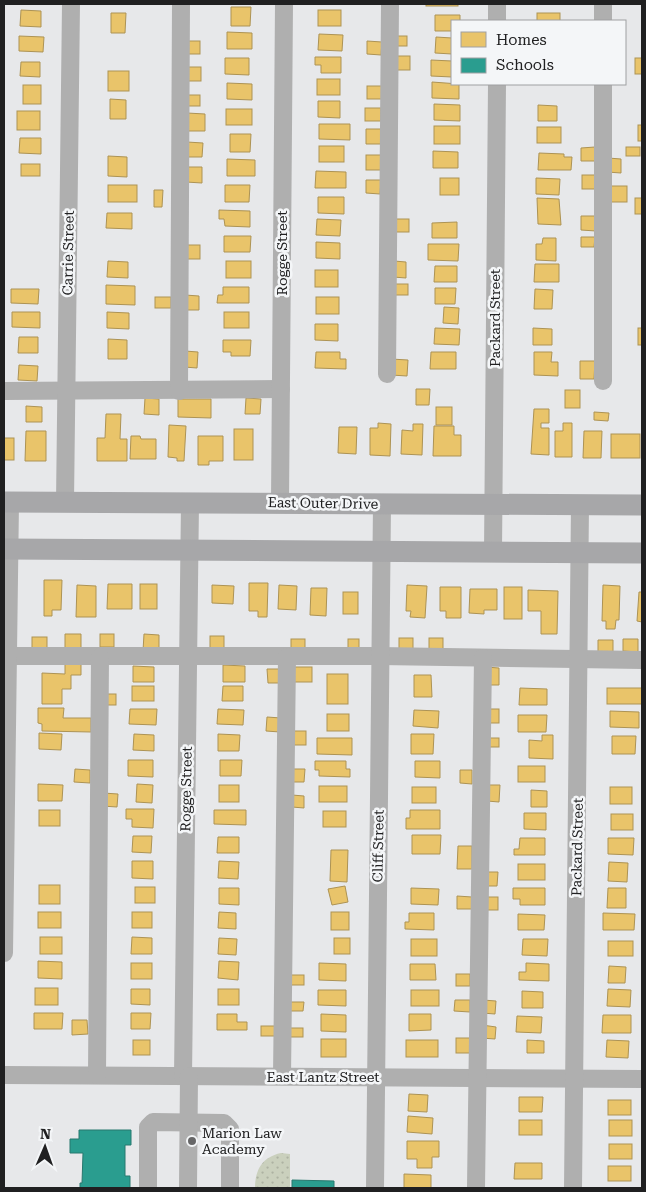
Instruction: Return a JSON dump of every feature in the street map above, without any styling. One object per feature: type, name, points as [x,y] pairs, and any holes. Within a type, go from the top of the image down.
[{"type":"main road","name":"East Outer Drive","points":[[7,502],[280,502],[642,506]]},
{"type":"main road","points":[[6,549],[642,553]]},
{"type":"street","name":"Carrie Street","points":[[65,502],[71,4]]},
{"type":"street","points":[[179,391],[181,4]]},
{"type":"street","name":"Rogge Street","points":[[280,502],[284,4]]},
{"type":"street","points":[[388,374],[390,4]]},
{"type":"street","points":[[497,4],[497,20]]},
{"type":"street","points":[[603,4],[603,20]]},
{"type":"street","name":"Packard Street","points":[[493,552],[497,85]]},
{"type":"street","points":[[603,85],[603,381]]},
{"type":"street","points":[[4,391],[281,389]]},
{"type":"street","points":[[4,953],[7,502]]},
{"type":"street","name":"Rogge Street","points":[[188,1188],[189,1123],[186,1076],[190,503]]},
{"type":"street","name":"Cliff Street","points":[[375,1188],[382,504]]},
{"type":"street","name":"Packard Street","points":[[573,1188],[580,505]]},
{"type":"street","points":[[5,656],[188,658],[380,656],[642,660]]},
{"type":"street","points":[[97,1075],[100,657]]},
{"type":"street","points":[[282,1076],[287,657]]},
{"type":"street","points":[[476,1188],[483,658]]},
{"type":"street","name":"East Lantz Street","points":[[4,1075],[642,1079]]},
{"type":"street","points":[[148,1188],[148,1127],[153,1122],[224,1123],[230,1129],[230,1188]]},
{"type":"green space","points":[[281,1153],[290,1154],[290,1188],[255,1188],[256,1176],[261,1165],[274,1155]]},
{"type":"building: Homes","points":[[426,4],[458,4],[458,6],[426,6]]},
{"type":"building: Homes","points":[[231,7],[251,7],[250,26],[231,26]]},
{"type":"building: Homes","points":[[21,10],[41,11],[41,27],[20,26]]},
{"type":"building: Homes","points":[[318,10],[341,10],[341,26],[318,26]]},
{"type":"building: Homes","points":[[111,13],[126,13],[125,33],[111,33]]},
{"type":"building: Homes","points":[[537,13],[560,13],[560,20],[537,20]]},
{"type":"building: Homes","points":[[435,15],[460,15],[460,20],[451,20],[451,31],[435,31]]},
{"type":"building: Homes","points":[[227,32],[252,33],[252,49],[227,49]]},
{"type":"building: Homes","points":[[319,34],[343,35],[342,51],[318,50]]},
{"type":"building: Homes","points":[[19,36],[44,37],[43,52],[19,51]]},
{"type":"building: Homes","points":[[396,36],[407,36],[407,46],[396,46]]},
{"type":"building: Homes","points":[[436,37],[451,38],[451,54],[435,53]]},
{"type":"building: Homes","points":[[187,41],[200,41],[200,54],[187,54]]},
{"type":"building: Homes","points":[[367,41],[382,42],[381,55],[367,54]]},
{"type":"building: Homes","points":[[394,56],[410,56],[410,70],[394,70]]},
{"type":"building: Homes","points":[[315,57],[341,57],[341,73],[321,73],[321,65],[315,65]]},
{"type":"building: Homes","points":[[225,58],[249,58],[249,75],[225,74]]},
{"type":"building: Homes","points":[[635,58],[642,58],[642,74],[635,74]]},
{"type":"building: Homes","points":[[431,60],[451,61],[451,77],[431,76]]},
{"type":"building: Homes","points":[[21,62],[40,62],[40,77],[20,76]]},
{"type":"building: Homes","points":[[186,67],[201,67],[201,81],[186,81]]},
{"type":"building: Homes","points":[[108,71],[129,71],[129,91],[108,91]]},
{"type":"building: Homes","points":[[317,79],[340,79],[340,95],[317,95]]},
{"type":"building: Homes","points":[[432,82],[459,85],[459,99],[432,98]]},
{"type":"building: Homes","points":[[227,83],[252,84],[252,100],[227,99]]},
{"type":"building: Homes","points":[[23,85],[41,85],[41,104],[23,104]]},
{"type":"building: Homes","points":[[367,86],[382,86],[382,99],[367,99]]},
{"type":"building: Homes","points":[[186,95],[200,95],[200,106],[186,106]]},
{"type":"building: Homes","points":[[110,99],[126,100],[126,119],[110,119]]},
{"type":"building: Homes","points":[[318,101],[340,101],[340,118],[318,117]]},
{"type":"building: Homes","points":[[434,104],[460,105],[460,121],[434,120]]},
{"type":"building: Homes","points":[[538,105],[557,106],[557,121],[538,121]]},
{"type":"building: Homes","points":[[365,108],[381,108],[381,121],[365,121]]},
{"type":"building: Homes","points":[[226,109],[252,109],[252,125],[226,125]]},
{"type":"building: Homes","points":[[17,111],[40,111],[40,130],[17,130]]},
{"type":"building: Homes","points":[[187,113],[205,114],[205,131],[186,131]]},
{"type":"building: Homes","points":[[319,124],[350,124],[350,140],[319,139]]},
{"type":"building: Homes","points":[[638,125],[642,125],[642,141],[638,141]]},
{"type":"building: Homes","points":[[434,126],[460,126],[460,144],[434,144]]},
{"type":"building: Homes","points":[[537,127],[561,127],[561,143],[537,143]]},
{"type":"building: Homes","points":[[366,129],[382,129],[381,144],[366,144]]},
{"type":"building: Homes","points":[[230,134],[251,134],[250,152],[230,152]]},
{"type":"building: Homes","points":[[20,138],[41,138],[41,154],[19,153]]},
{"type":"building: Homes","points":[[187,142],[203,143],[202,157],[187,157]]},
{"type":"building: Homes","points":[[319,146],[344,146],[344,162],[319,162]]},
{"type":"building: Homes","points":[[595,147],[596,161],[581,161],[581,148]]},
{"type":"building: Homes","points":[[626,147],[640,147],[640,156],[626,156]]},
{"type":"building: Homes","points":[[433,151],[458,152],[458,168],[433,168]]},
{"type":"building: Homes","points":[[539,153],[564,154],[564,157],[572,157],[571,170],[538,170]]},
{"type":"building: Homes","points":[[366,155],[382,155],[382,170],[366,170]]},
{"type":"building: Homes","points":[[108,156],[127,157],[127,177],[108,176]]},
{"type":"building: Homes","points":[[608,158],[621,159],[621,173],[607,172]]},
{"type":"building: Homes","points":[[227,159],[255,160],[255,176],[227,176]]},
{"type":"building: Homes","points":[[21,164],[40,164],[40,176],[21,176]]},
{"type":"building: Homes","points":[[186,167],[202,167],[202,183],[186,182]]},
{"type":"building: Homes","points":[[316,171],[346,172],[346,188],[315,188]]},
{"type":"building: Homes","points":[[582,175],[595,175],[595,189],[582,189]]},
{"type":"building: Homes","points":[[440,178],[459,178],[459,195],[440,195]]},
{"type":"building: Homes","points":[[536,178],[560,179],[559,195],[536,194]]},
{"type":"building: Homes","points":[[366,180],[381,180],[380,194],[366,193]]},
{"type":"building: Homes","points":[[108,185],[137,185],[137,202],[108,202]]},
{"type":"building: Homes","points":[[225,185],[250,185],[249,202],[225,202]]},
{"type":"building: Homes","points":[[608,186],[627,186],[627,202],[608,202]]},
{"type":"building: Homes","points":[[154,190],[163,190],[162,207],[154,207]]},
{"type":"building: Homes","points":[[318,197],[344,197],[344,214],[318,213]]},
{"type":"building: Homes","points":[[537,198],[559,199],[561,225],[538,224]]},
{"type":"building: Homes","points":[[635,198],[642,198],[642,214],[635,214]]},
{"type":"building: Homes","points":[[219,210],[250,211],[250,227],[225,226],[224,219],[219,219]]},
{"type":"building: Homes","points":[[107,213],[132,213],[132,229],[106,228]]},
{"type":"building: Homes","points":[[581,216],[597,216],[596,231],[581,230]]},
{"type":"building: Homes","points":[[317,219],[341,220],[340,236],[316,235]]},
{"type":"building: Homes","points":[[394,219],[409,219],[409,232],[394,232]]},
{"type":"building: Homes","points":[[457,222],[457,238],[432,238],[432,223]]},
{"type":"building: Homes","points":[[224,236],[251,236],[250,252],[224,252]]},
{"type":"building: Homes","points":[[581,237],[595,237],[594,247],[581,247]]},
{"type":"building: Homes","points":[[543,238],[556,238],[556,261],[536,260],[536,244],[542,244]]},
{"type":"building: Homes","points":[[316,242],[340,243],[340,259],[316,258]]},
{"type":"building: Homes","points":[[428,244],[459,244],[458,261],[428,260]]},
{"type":"building: Homes","points":[[183,245],[200,245],[200,259],[183,259]]},
{"type":"building: Homes","points":[[108,261],[128,262],[128,278],[107,277]]},
{"type":"building: Homes","points":[[226,261],[251,261],[251,278],[226,278]]},
{"type":"building: Homes","points":[[394,261],[406,262],[406,278],[393,277]]},
{"type":"building: Homes","points":[[535,264],[559,264],[559,282],[534,282]]},
{"type":"building: Homes","points":[[435,266],[457,266],[457,282],[434,282]]},
{"type":"building: Homes","points":[[315,270],[338,270],[338,287],[315,287]]},
{"type":"building: Homes","points":[[393,284],[408,284],[408,295],[393,295]]},
{"type":"building: Homes","points":[[106,285],[135,286],[135,305],[106,304]]},
{"type":"building: Homes","points":[[223,287],[249,287],[249,303],[217,303],[218,295],[223,295]]},
{"type":"building: Homes","points":[[435,288],[456,288],[455,304],[435,304]]},
{"type":"building: Homes","points":[[11,289],[39,289],[38,304],[11,303]]},
{"type":"building: Homes","points":[[535,289],[553,290],[552,309],[534,309]]},
{"type":"building: Homes","points":[[185,295],[199,296],[199,310],[185,310]]},
{"type":"building: Homes","points":[[155,297],[171,297],[171,308],[155,308]]},
{"type":"building: Homes","points":[[316,297],[339,297],[339,314],[316,314]]},
{"type":"building: Homes","points":[[444,307],[459,308],[458,324],[443,323]]},
{"type":"building: Homes","points":[[12,312],[40,312],[40,328],[12,327]]},
{"type":"building: Homes","points":[[107,312],[129,313],[129,329],[107,328]]},
{"type":"building: Homes","points":[[224,312],[249,312],[249,328],[224,328]]},
{"type":"building: Homes","points":[[315,324],[338,324],[338,341],[315,340]]},
{"type":"building: Homes","points":[[435,328],[460,329],[459,345],[434,344]]},
{"type":"building: Homes","points":[[533,328],[552,329],[552,345],[533,345]]},
{"type":"building: Homes","points":[[638,328],[642,328],[642,345],[638,345]]},
{"type":"building: Homes","points":[[19,337],[38,337],[38,353],[18,353]]},
{"type":"building: Homes","points":[[108,339],[127,340],[127,359],[108,359]]},
{"type":"building: Homes","points":[[223,340],[251,340],[250,356],[231,356],[231,352],[223,352]]},
{"type":"building: Homes","points":[[185,351],[198,352],[197,368],[184,367]]},
{"type":"building: Homes","points":[[316,352],[340,352],[340,359],[346,359],[346,369],[315,368]]},
{"type":"building: Homes","points":[[431,352],[456,352],[456,369],[430,369]]},
{"type":"building: Homes","points":[[534,352],[552,352],[551,362],[558,362],[558,376],[534,375]]},
{"type":"building: Homes","points":[[391,359],[408,360],[407,376],[391,375]]},
{"type":"building: Homes","points":[[580,361],[595,361],[594,379],[580,379]]},
{"type":"building: Homes","points":[[19,365],[38,366],[37,381],[18,380]]},
{"type":"building: Homes","points":[[416,389],[430,389],[429,405],[416,405]]},
{"type":"building: Homes","points":[[565,390],[580,390],[580,408],[565,408]]},
{"type":"building: Homes","points":[[145,398],[159,399],[159,415],[144,414]]},
{"type":"building: Homes","points":[[246,398],[261,399],[260,414],[245,414]]},
{"type":"building: Homes","points":[[178,399],[211,399],[211,418],[178,417]]},
{"type":"building: Homes","points":[[26,406],[42,407],[42,422],[26,422]]},
{"type":"building: Homes","points":[[436,407],[452,407],[452,425],[436,425]]},
{"type":"building: Homes","points":[[534,409],[549,409],[549,423],[541,423],[541,428],[549,428],[549,455],[531,454]]},
{"type":"building: Homes","points":[[594,412],[609,413],[608,421],[594,420]]},
{"type":"building: Homes","points":[[106,414],[121,414],[120,439],[127,439],[127,461],[97,461],[97,438],[105,438]]},
{"type":"building: Homes","points":[[378,423],[391,424],[390,456],[370,455],[370,428],[378,428]]},
{"type":"building: Homes","points":[[563,423],[572,423],[572,457],[555,457],[555,431],[563,431]]},
{"type":"building: Homes","points":[[413,424],[423,424],[422,455],[401,454],[402,430],[413,431]]},
{"type":"building: Homes","points":[[169,425],[186,426],[184,461],[177,461],[177,458],[168,457]]},
{"type":"building: Homes","points":[[434,426],[454,426],[454,435],[461,435],[461,456],[433,456]]},
{"type":"building: Homes","points":[[339,427],[357,427],[356,454],[338,453]]},
{"type":"building: Homes","points":[[234,429],[253,429],[253,460],[234,460]]},
{"type":"building: Homes","points":[[26,431],[46,431],[46,461],[25,461]]},
{"type":"building: Homes","points":[[584,431],[602,431],[601,458],[583,458]]},
{"type":"building: Homes","points":[[611,434],[640,434],[640,458],[611,458]]},
{"type":"building: Homes","points":[[131,436],[140,436],[141,439],[156,439],[156,459],[130,459]]},
{"type":"building: Homes","points":[[198,436],[223,436],[223,461],[209,461],[209,465],[198,465]]},
{"type":"building: Homes","points":[[4,438],[14,438],[14,460],[4,460]]},
{"type":"building: Homes","points":[[44,580],[62,580],[61,610],[52,610],[52,616],[44,616]]},
{"type":"building: Homes","points":[[249,583],[268,583],[267,617],[258,617],[258,611],[249,611]]},
{"type":"building: Homes","points":[[108,584],[132,584],[132,609],[107,609]]},
{"type":"building: Homes","points":[[140,584],[157,584],[157,609],[140,609]]},
{"type":"building: Homes","points":[[77,585],[96,586],[96,617],[76,617]]},
{"type":"building: Homes","points":[[212,585],[234,586],[233,604],[212,603]]},
{"type":"building: Homes","points":[[279,585],[297,586],[296,610],[278,609]]},
{"type":"building: Homes","points":[[407,585],[427,586],[425,618],[410,617],[411,611],[406,611]]},
{"type":"building: Homes","points":[[603,585],[620,586],[619,620],[616,620],[615,629],[606,629],[606,621],[602,621]]},
{"type":"building: Homes","points":[[440,587],[461,587],[461,618],[446,618],[446,611],[440,611]]},
{"type":"building: Homes","points":[[504,587],[522,587],[522,619],[504,619]]},
{"type":"building: Homes","points":[[311,588],[327,588],[326,616],[310,615]]},
{"type":"building: Homes","points":[[470,589],[497,589],[497,610],[484,610],[484,614],[469,613]]},
{"type":"building: Homes","points":[[528,590],[558,591],[557,634],[541,634],[541,611],[528,611]]},
{"type":"building: Homes","points":[[343,592],[358,592],[358,614],[343,614]]},
{"type":"building: Homes","points":[[639,592],[642,592],[642,622],[637,621]]},
{"type":"building: Homes","points":[[65,634],[81,634],[81,651],[65,650]]},
{"type":"building: Homes","points":[[100,634],[114,634],[114,647],[100,647]]},
{"type":"building: Homes","points":[[144,634],[159,635],[159,651],[143,651]]},
{"type":"building: Homes","points":[[210,636],[224,636],[224,650],[210,650]]},
{"type":"building: Homes","points":[[32,637],[47,637],[47,651],[32,651]]},
{"type":"building: Homes","points":[[399,638],[413,638],[413,653],[399,653]]},
{"type":"building: Homes","points":[[429,638],[443,638],[443,653],[429,653]]},
{"type":"building: Homes","points":[[291,639],[305,639],[305,652],[291,652]]},
{"type":"building: Homes","points":[[348,639],[359,639],[359,652],[348,652]]},
{"type":"building: Homes","points":[[623,639],[638,639],[638,652],[623,651]]},
{"type":"building: Homes","points":[[598,640],[613,640],[613,654],[598,653]]},
{"type":"building: Homes","points":[[65,663],[81,663],[81,675],[71,675],[71,689],[62,689],[62,704],[42,704],[42,673],[65,674]]},
{"type":"building: Homes","points":[[223,665],[245,666],[245,682],[223,682]]},
{"type":"building: Homes","points":[[133,666],[154,667],[154,682],[133,682]]},
{"type":"building: Homes","points":[[293,667],[312,667],[312,682],[293,682]]},
{"type":"building: Homes","points":[[486,667],[499,668],[499,685],[485,685]]},
{"type":"building: Homes","points":[[267,669],[281,669],[281,683],[268,683]]},
{"type":"building: Homes","points":[[327,674],[348,674],[348,704],[327,704]]},
{"type":"building: Homes","points":[[414,675],[431,675],[432,697],[414,697]]},
{"type":"building: Homes","points":[[132,686],[154,686],[154,701],[132,701]]},
{"type":"building: Homes","points":[[223,686],[243,686],[243,701],[222,701]]},
{"type":"building: Homes","points":[[520,688],[547,689],[547,705],[519,705]]},
{"type":"building: Homes","points":[[607,688],[642,688],[642,704],[607,704]]},
{"type":"building: Homes","points":[[103,694],[116,694],[116,705],[103,705]]},
{"type":"building: Homes","points":[[38,708],[64,708],[63,718],[91,718],[91,732],[42,731],[42,724],[38,723]]},
{"type":"building: Homes","points":[[130,709],[157,709],[156,725],[129,724]]},
{"type":"building: Homes","points":[[218,709],[244,710],[243,725],[217,724]]},
{"type":"building: Homes","points":[[486,709],[499,709],[499,723],[486,723]]},
{"type":"building: Homes","points":[[414,710],[439,711],[438,728],[413,726]]},
{"type":"building: Homes","points":[[610,711],[639,712],[639,728],[610,727]]},
{"type":"building: Homes","points":[[327,714],[349,714],[349,731],[327,731]]},
{"type":"building: Homes","points":[[518,715],[547,715],[546,732],[518,732]]},
{"type":"building: Homes","points":[[267,717],[281,718],[280,732],[266,731]]},
{"type":"building: Homes","points":[[292,731],[306,731],[306,745],[292,745]]},
{"type":"building: Homes","points":[[39,733],[62,734],[61,750],[39,749]]},
{"type":"building: Homes","points":[[134,734],[154,735],[154,751],[133,750]]},
{"type":"building: Homes","points":[[218,734],[240,735],[239,751],[218,751]]},
{"type":"building: Homes","points":[[411,734],[434,734],[433,754],[411,754]]},
{"type":"building: Homes","points":[[542,735],[553,735],[553,759],[529,758],[529,740],[542,741]]},
{"type":"building: Homes","points":[[612,736],[636,736],[635,754],[612,754]]},
{"type":"building: Homes","points":[[317,738],[352,738],[352,755],[317,754]]},
{"type":"building: Homes","points":[[485,738],[499,738],[499,747],[485,747]]},
{"type":"building: Homes","points":[[128,760],[153,760],[153,777],[128,776]]},
{"type":"building: Homes","points":[[220,760],[242,760],[241,776],[220,776]]},
{"type":"building: Homes","points":[[315,761],[346,761],[346,769],[350,769],[350,777],[319,776],[319,770],[315,770]]},
{"type":"building: Homes","points":[[415,761],[440,761],[440,778],[415,777]]},
{"type":"building: Homes","points":[[518,766],[545,766],[545,782],[518,782]]},
{"type":"building: Homes","points":[[75,769],[90,770],[90,783],[74,782]]},
{"type":"building: Homes","points":[[292,769],[305,769],[304,782],[291,782]]},
{"type":"building: Homes","points":[[460,770],[472,770],[472,784],[460,783]]},
{"type":"building: Homes","points":[[38,784],[63,785],[62,801],[38,801]]},
{"type":"building: Homes","points":[[137,784],[153,785],[152,803],[136,802]]},
{"type":"building: Homes","points":[[219,785],[239,785],[239,802],[219,802]]},
{"type":"building: Homes","points":[[488,785],[500,785],[499,802],[487,801]]},
{"type":"building: Homes","points":[[319,786],[347,786],[347,802],[319,802]]},
{"type":"building: Homes","points":[[412,787],[436,787],[436,803],[412,803]]},
{"type":"building: Homes","points":[[610,787],[632,787],[632,804],[610,804]]},
{"type":"building: Homes","points":[[531,790],[547,791],[547,807],[531,807]]},
{"type":"building: Homes","points":[[103,793],[118,794],[117,807],[102,806]]},
{"type":"building: Homes","points":[[292,795],[304,796],[304,808],[292,807]]},
{"type":"building: Homes","points":[[126,809],[154,809],[153,828],[132,827],[132,819],[126,819]]},
{"type":"building: Homes","points":[[39,810],[60,810],[60,826],[39,826]]},
{"type":"building: Homes","points":[[214,810],[246,810],[246,825],[214,824]]},
{"type":"building: Homes","points":[[410,810],[440,810],[440,829],[406,829],[406,818],[410,818]]},
{"type":"building: Homes","points":[[323,811],[346,811],[346,827],[323,827]]},
{"type":"building: Homes","points":[[524,813],[546,813],[546,830],[524,829]]},
{"type":"building: Homes","points":[[611,814],[633,814],[633,830],[611,830]]},
{"type":"building: Homes","points":[[412,835],[441,835],[440,854],[412,854]]},
{"type":"building: Homes","points":[[133,836],[152,836],[151,853],[132,852]]},
{"type":"building: Homes","points":[[218,837],[239,837],[239,853],[217,853]]},
{"type":"building: Homes","points":[[520,838],[545,838],[545,855],[514,855],[514,849],[519,849]]},
{"type":"building: Homes","points":[[608,838],[634,838],[633,855],[608,854]]},
{"type":"building: Homes","points":[[458,846],[472,846],[472,869],[457,869]]},
{"type":"building: Homes","points":[[331,850],[348,850],[347,882],[330,881]]},
{"type":"building: Homes","points":[[132,861],[153,861],[153,879],[132,878]]},
{"type":"building: Homes","points":[[219,861],[239,862],[238,879],[218,878]]},
{"type":"building: Homes","points":[[609,862],[628,863],[627,882],[608,881]]},
{"type":"building: Homes","points":[[518,864],[545,864],[545,880],[518,880]]},
{"type":"building: Homes","points":[[483,872],[498,872],[497,886],[483,886]]},
{"type":"building: Homes","points":[[39,885],[60,885],[60,904],[39,904]]},
{"type":"building: Homes","points":[[345,886],[348,902],[332,905],[328,889]]},
{"type":"building: Homes","points":[[135,887],[155,887],[155,903],[135,903]]},
{"type":"building: Homes","points":[[219,888],[239,888],[239,905],[219,904]]},
{"type":"building: Homes","points":[[411,888],[439,889],[438,905],[411,904]]},
{"type":"building: Homes","points":[[513,888],[545,888],[545,905],[520,905],[520,899],[513,899]]},
{"type":"building: Homes","points":[[608,888],[626,888],[626,908],[607,908]]},
{"type":"building: Homes","points":[[457,896],[472,897],[472,909],[457,909]]},
{"type":"building: Homes","points":[[483,897],[498,897],[498,910],[483,910]]},
{"type":"building: Homes","points":[[38,912],[61,912],[61,928],[38,928]]},
{"type":"building: Homes","points":[[132,912],[152,912],[152,928],[132,928]]},
{"type":"building: Homes","points":[[219,912],[236,913],[236,929],[218,928]]},
{"type":"building: Homes","points":[[331,912],[349,912],[349,930],[331,930]]},
{"type":"building: Homes","points":[[409,913],[434,913],[434,930],[405,929],[405,922],[409,922]]},
{"type":"building: Homes","points":[[603,913],[635,914],[634,930],[603,930]]},
{"type":"building: Homes","points":[[518,914],[545,915],[544,930],[518,930]]},
{"type":"building: Homes","points":[[40,937],[62,937],[62,954],[40,954]]},
{"type":"building: Homes","points":[[132,937],[152,938],[152,954],[131,954]]},
{"type":"building: Homes","points":[[219,938],[237,939],[236,955],[218,954]]},
{"type":"building: Homes","points":[[334,938],[350,938],[350,954],[334,954]]},
{"type":"building: Homes","points":[[411,939],[437,939],[437,956],[411,956]]},
{"type":"building: Homes","points":[[523,939],[548,939],[547,956],[522,955]]},
{"type":"building: Homes","points":[[608,941],[633,941],[633,956],[608,956]]},
{"type":"building: Homes","points":[[38,961],[62,962],[62,979],[38,978]]},
{"type":"building: Homes","points":[[219,961],[239,962],[238,980],[218,978]]},
{"type":"building: Homes","points":[[131,963],[152,963],[152,979],[131,979]]},
{"type":"building: Homes","points":[[319,963],[346,964],[346,981],[319,980]]},
{"type":"building: Homes","points":[[526,963],[549,964],[549,981],[519,980],[519,972],[526,972]]},
{"type":"building: Homes","points":[[410,964],[435,964],[436,980],[410,980]]},
{"type":"building: Homes","points":[[609,966],[626,967],[625,983],[608,983]]},
{"type":"building: Homes","points":[[456,974],[470,974],[470,986],[456,986]]},
{"type":"building: Homes","points":[[291,975],[304,975],[304,985],[291,985]]},
{"type":"building: Homes","points":[[35,988],[58,988],[58,1005],[35,1005]]},
{"type":"building: Homes","points":[[131,989],[150,989],[150,1005],[131,1004]]},
{"type":"building: Homes","points":[[218,989],[239,989],[239,1005],[218,1005]]},
{"type":"building: Homes","points":[[608,989],[631,990],[630,1007],[607,1006]]},
{"type":"building: Homes","points":[[318,990],[346,990],[346,1006],[318,1005]]},
{"type":"building: Homes","points":[[411,990],[439,990],[439,1006],[411,1006]]},
{"type":"building: Homes","points":[[522,991],[543,992],[543,1008],[522,1008]]},
{"type":"building: Homes","points":[[455,1000],[470,1000],[470,1012],[454,1011]]},
{"type":"building: Homes","points":[[483,1000],[496,1001],[495,1014],[482,1013]]},
{"type":"building: Homes","points":[[290,1002],[304,1002],[303,1011],[289,1011]]},
{"type":"building: Homes","points":[[34,1013],[63,1013],[62,1029],[34,1029]]},
{"type":"building: Homes","points":[[131,1013],[151,1013],[150,1029],[131,1029]]},
{"type":"building: Homes","points":[[217,1014],[237,1014],[237,1022],[247,1022],[247,1030],[217,1030]]},
{"type":"building: Homes","points":[[321,1014],[346,1015],[346,1032],[321,1031]]},
{"type":"building: Homes","points":[[409,1014],[431,1014],[431,1030],[409,1031]]},
{"type":"building: Homes","points":[[603,1015],[631,1015],[631,1033],[602,1033]]},
{"type":"building: Homes","points":[[517,1016],[542,1017],[541,1033],[516,1032]]},
{"type":"building: Homes","points":[[72,1020],[87,1020],[88,1034],[72,1035]]},
{"type":"building: Homes","points":[[482,1025],[496,1027],[495,1039],[481,1038]]},
{"type":"building: Homes","points":[[261,1026],[275,1026],[275,1036],[261,1036]]},
{"type":"building: Homes","points":[[290,1028],[303,1028],[303,1037],[290,1037]]},
{"type":"building: Homes","points":[[456,1038],[470,1038],[470,1053],[456,1053]]},
{"type":"building: Homes","points":[[321,1039],[346,1039],[346,1057],[321,1057]]},
{"type":"building: Homes","points":[[133,1040],[150,1040],[150,1055],[133,1055]]},
{"type":"building: Homes","points":[[406,1040],[438,1040],[438,1057],[406,1057]]},
{"type":"building: Homes","points":[[527,1040],[544,1041],[544,1053],[527,1053]]},
{"type":"building: Homes","points":[[607,1040],[629,1041],[628,1058],[606,1057]]},
{"type":"building: Homes","points":[[409,1094],[428,1095],[427,1112],[408,1111]]},
{"type":"building: Homes","points":[[519,1097],[543,1097],[542,1112],[519,1112]]},
{"type":"building: Homes","points":[[608,1100],[631,1100],[631,1115],[608,1115]]},
{"type":"building: Homes","points":[[408,1116],[433,1118],[432,1134],[407,1132]]},
{"type":"building: Homes","points":[[519,1120],[542,1120],[542,1135],[519,1135]]},
{"type":"building: Homes","points":[[609,1120],[632,1120],[632,1136],[609,1136]]},
{"type":"building: Homes","points":[[407,1141],[439,1141],[439,1157],[432,1157],[432,1168],[417,1168],[417,1159],[407,1159]]},
{"type":"building: Homes","points":[[609,1144],[632,1144],[632,1159],[609,1159]]},
{"type":"building: Homes","points":[[515,1163],[542,1163],[542,1179],[514,1179]]},
{"type":"building: Homes","points":[[608,1166],[631,1166],[631,1181],[608,1181]]},
{"type":"building: Homes","points":[[404,1174],[431,1175],[431,1188],[404,1188]]},
{"type":"building: Schools","points":[[79,1130],[131,1130],[131,1145],[125,1145],[125,1176],[130,1176],[130,1188],[80,1188],[80,1183],[82,1183],[83,1153],[70,1153],[70,1139],[79,1139]]},
{"type":"building: Schools","points":[[292,1180],[334,1181],[334,1188],[292,1188]]},
{"type":"place","name":"Marion Law Academy","points":[[192,1141]]}]
